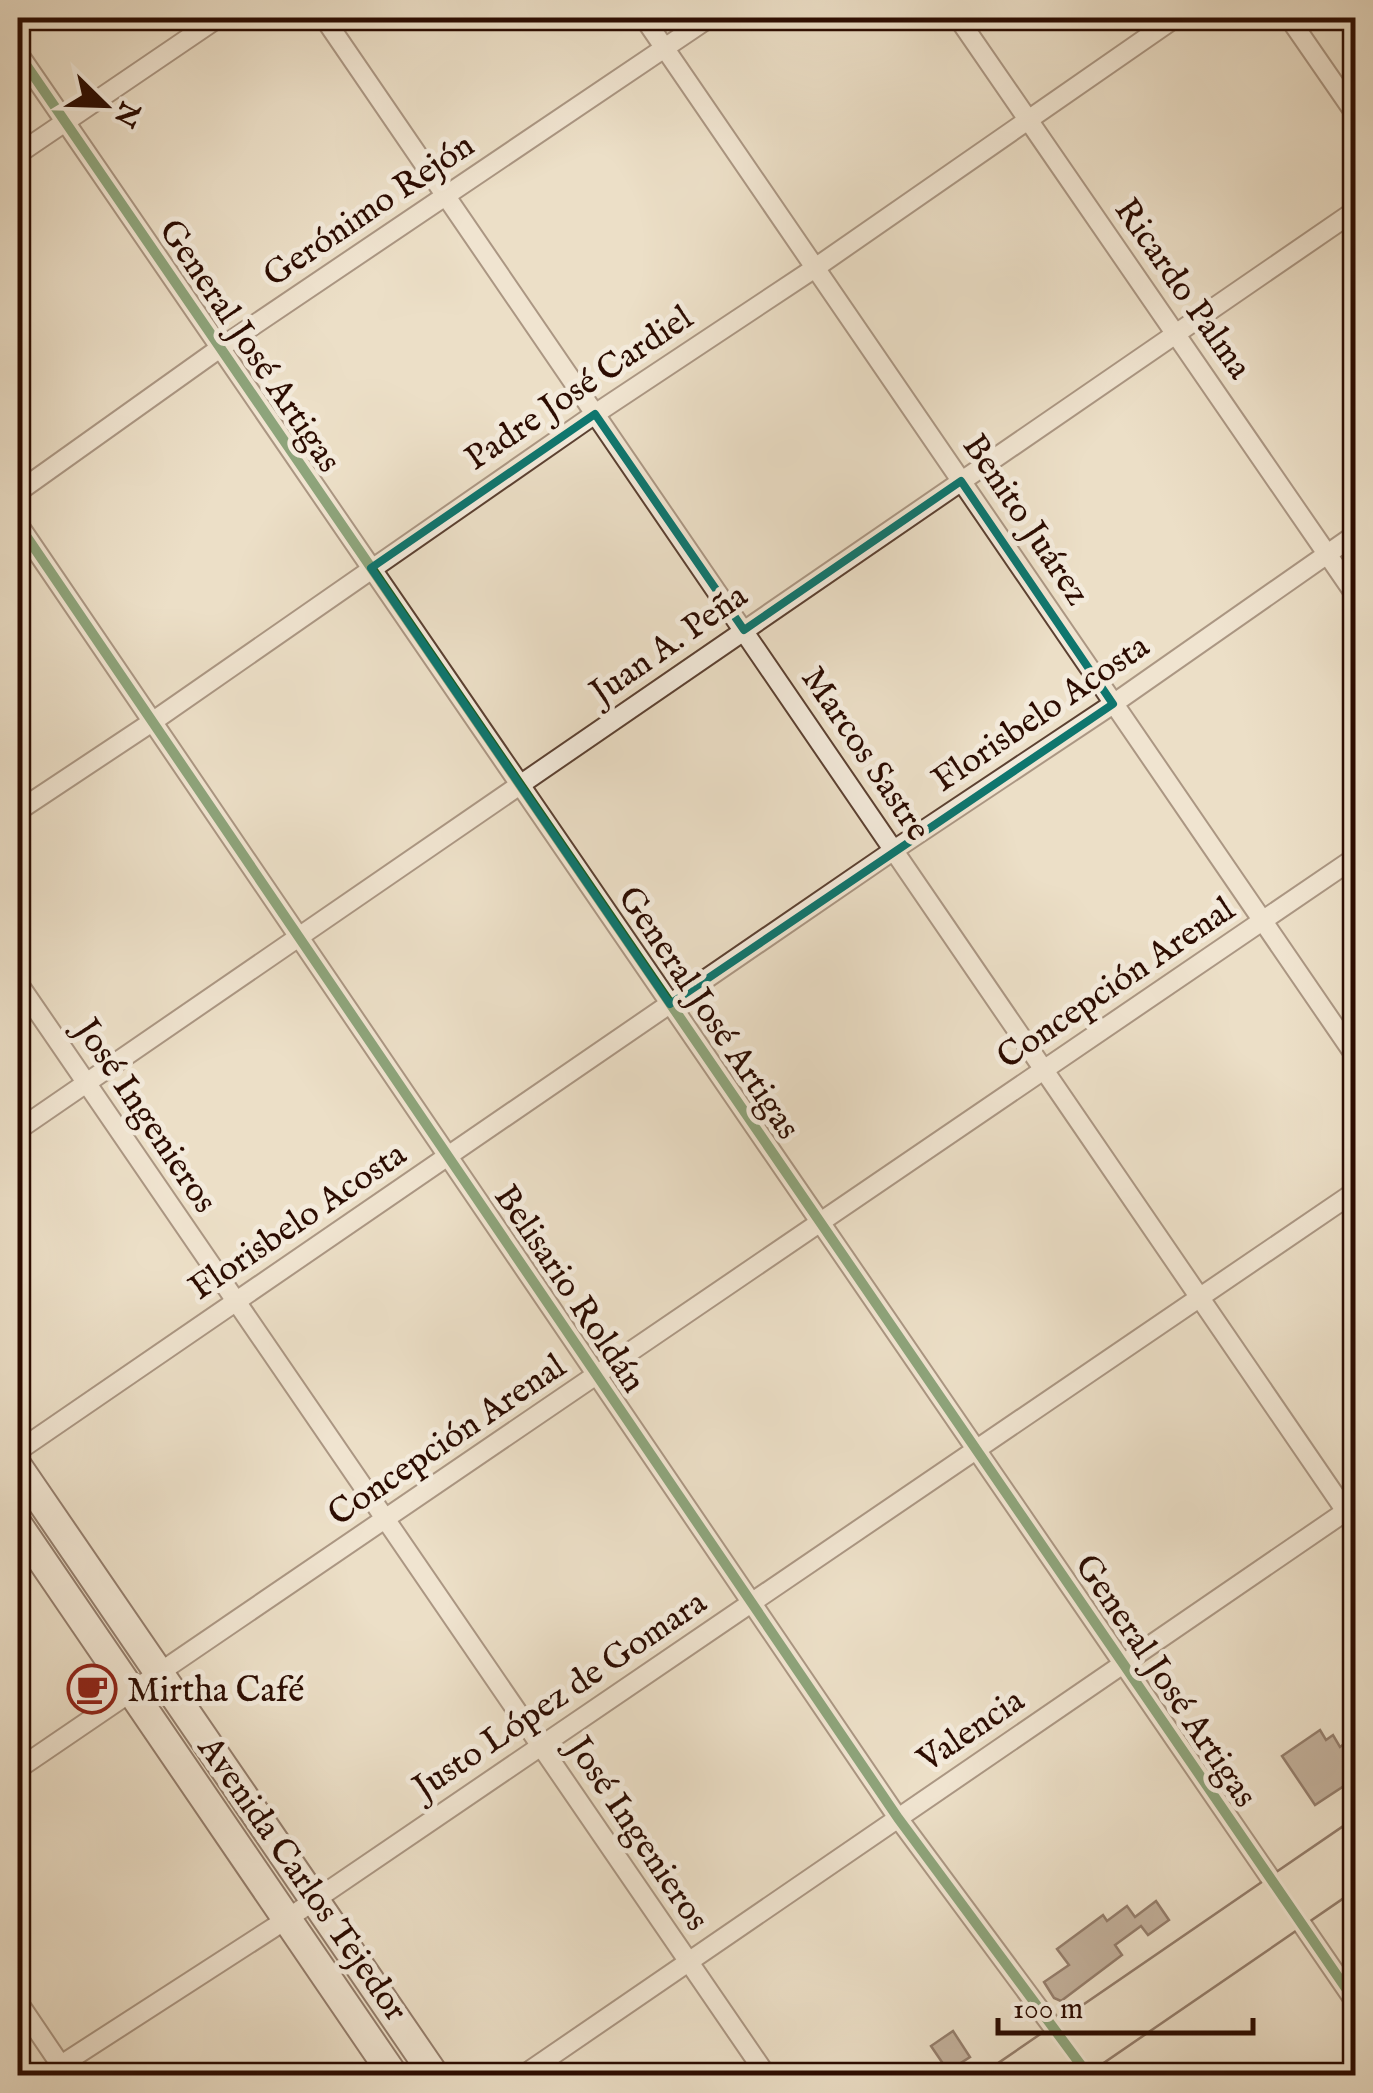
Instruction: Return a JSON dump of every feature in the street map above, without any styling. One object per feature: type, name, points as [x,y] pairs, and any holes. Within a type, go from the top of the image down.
[{"type":"main road","name":"Avenida Carlos Tejedor","points":[[18,1467],[436,2076]]},
{"type":"main road","name":"Avenida Carlos Tejedor","points":[[18,1526],[394,2076]]},
{"type":"main road","points":[[1008,2076],[1071,2062],[1286,1902],[1356,1838]]},
{"type":"main road","points":[[1286,1902],[1356,1870]]},
{"type":"street","points":[[18,154],[218,18]]},
{"type":"street","name":"Marcos Sastre","points":[[324,18],[1198,1296],[1352,1514]]},
{"type":"street","name":"Benito Juárez","points":[[644,18],[1356,1058]]},
{"type":"street","name":"Gerónimo Rejón","points":[[18,492],[220,348],[709,18]]},
{"type":"street","name":"Ricardo Palma","points":[[958,18],[1356,596]]},
{"type":"street","name":"Padre José Cardiel","points":[[18,811],[1175,18]]},
{"type":"street","points":[[1289,18],[1356,115]]},
{"type":"street","name":"General José Artigas","points":[[18,53],[1356,2004]]},
{"type":"street","name":"Juan A. Peña","points":[[18,1130],[1356,210]]},
{"type":"street","name":"Belisario Roldán","points":[[18,524],[898,1818],[1071,2062]]},
{"type":"street","name":"Florisbelo Acosta","points":[[18,1451],[894,850],[1114,704],[1356,534]]},
{"type":"street","name":"Concepción Arenal","points":[[18,1768],[132,1694],[1356,856]]},
{"type":"street","name":"José Ingenieros","points":[[18,983],[767,2076]]},
{"type":"street","name":"Justo López de Gomara","points":[[57,2072],[1356,1191]]},
{"type":"street","name":"Valencia","points":[[522,2076],[1123,1664],[1352,1514]]},
{"type":"street","points":[[18,2002],[57,2072]]},
{"type":"highlighted area","points":[[595,414],[744,630],[961,481],[1113,704],[670,1004],[371,568]]},
{"type":"building","points":[[1320,1730],[1326,1740],[1333,1735],[1340,1747],[1356,1735],[1356,1778],[1315,1805],[1282,1756]]},
{"type":"building","points":[[1156,1901],[1169,1920],[1148,1935],[1141,1926],[1115,1945],[1122,1955],[1061,2001],[1054,1998],[1044,1982],[1069,1965],[1057,1949],[1103,1915],[1107,1921],[1127,1906],[1135,1917]]},
{"type":"building","points":[[953,2031],[970,2057],[948,2071],[931,2046]]},
{"type":"cycle path","points":[[18,53],[1356,2003]]},
{"type":"cycle path","points":[[18,524],[898,1818],[1089,2076]]},
{"type":"place","name":"Mirtha Café","points":[[92,1689]]}]
